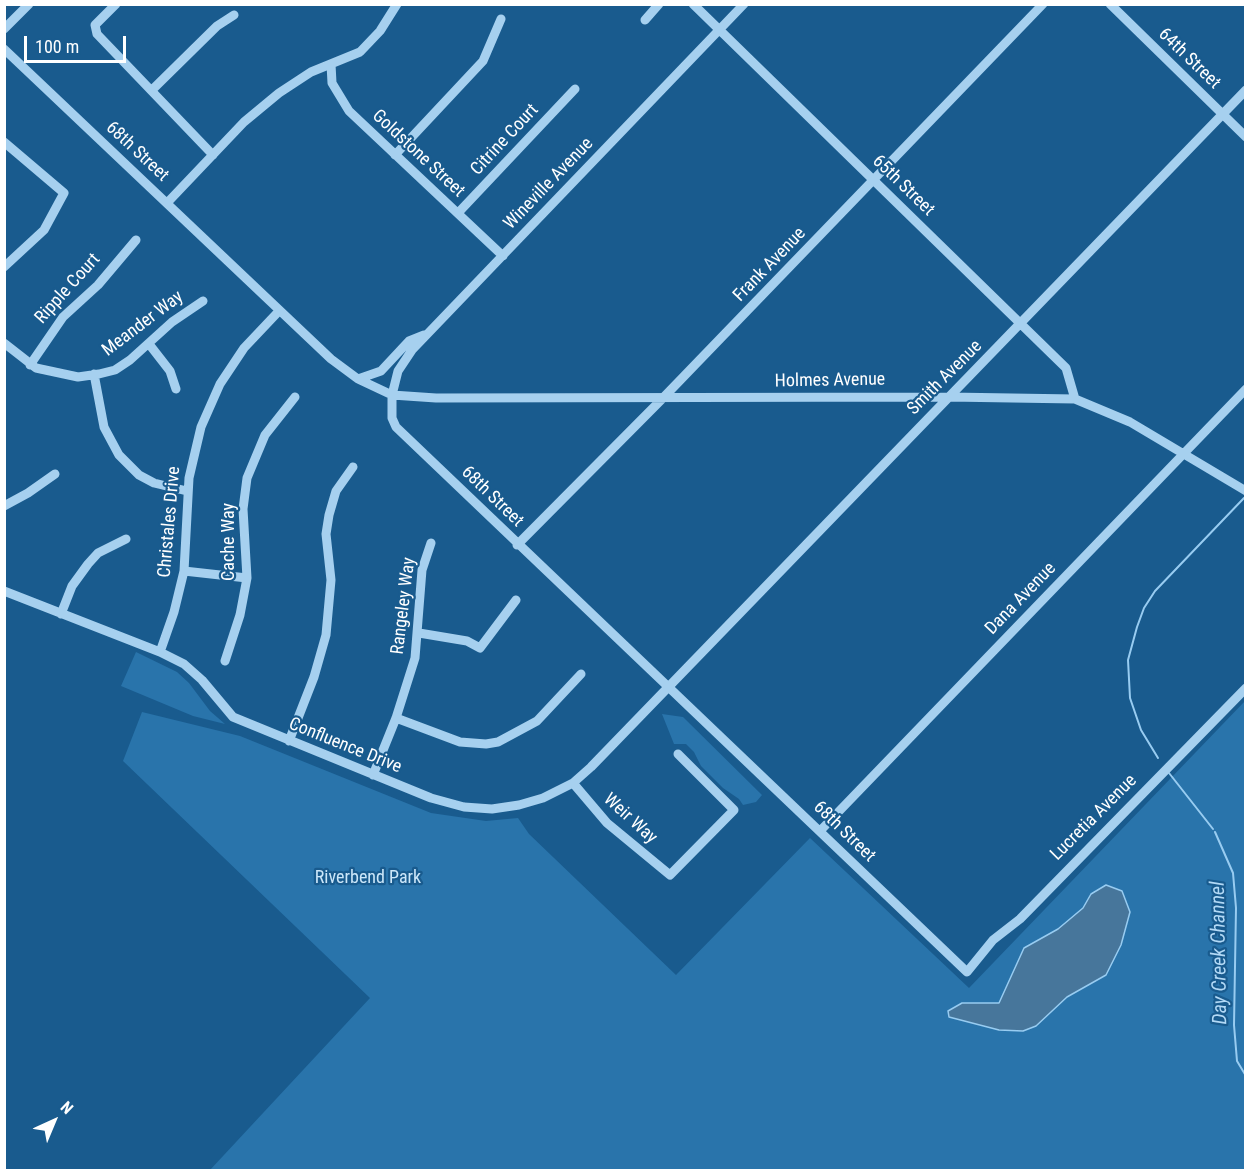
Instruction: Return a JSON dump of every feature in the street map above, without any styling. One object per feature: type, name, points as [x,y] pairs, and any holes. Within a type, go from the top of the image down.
[{"type":"street","points":[[4,29],[28,4]]},
{"type":"street","points":[[116,4],[95,25],[97,34],[213,155]]},
{"type":"street","points":[[167,203],[244,122],[279,93],[311,72],[360,52],[380,31],[397,4]]},
{"type":"street","points":[[645,20],[659,4]]},
{"type":"street","name":"65th Street","points":[[693,4],[718,31],[1066,368],[1075,399]]},
{"type":"street","name":"Wineville Avenue","points":[[392,395],[403,362],[426,334],[744,4]]},
{"type":"street","name":"Frank Avenue","points":[[517,545],[874,181],[1043,4]]},
{"type":"street","name":"64th Street","points":[[1110,4],[1245,137]]},
{"type":"street","points":[[152,90],[217,26],[234,15]]},
{"type":"street","points":[[395,155],[483,61],[501,19]]},
{"type":"street","name":"68th Street","points":[[4,49],[332,359],[358,379],[392,395],[392,418],[401,434],[967,972]]},
{"type":"street","name":"Goldstone Street","points":[[331,64],[332,83],[349,111],[503,256]]},
{"type":"street","name":"Citrine Court","points":[[458,213],[575,89]]},
{"type":"street","name":"Smith Avenue","points":[[667,688],[1245,90]]},
{"type":"street","points":[[4,142],[64,193],[44,230],[8,264],[4,252]]},
{"type":"street","name":"Ripple Court","points":[[30,365],[58,323],[98,285],[136,240]]},
{"type":"street","name":"Meander Way","points":[[4,343],[30,365],[60,375],[78,377],[115,370],[149,344],[172,322],[203,301]]},
{"type":"street","name":"Christales Drive","points":[[160,652],[174,612],[184,571],[187,491],[196,443],[220,384],[244,348],[279,311]]},
{"type":"street","points":[[358,379],[381,371],[409,341],[426,334]]},
{"type":"street","points":[[149,344],[170,371],[176,389]]},
{"type":"street","points":[[94,374],[104,428],[119,455],[146,479],[169,488],[187,491]]},
{"type":"street","name":"Dana Avenue","points":[[820,831],[1245,389]]},
{"type":"street","name":"Holmes Avenue","points":[[392,395],[436,398],[949,397],[1075,399],[1130,422],[1245,491]]},
{"type":"street","name":"Cache Way","points":[[225,661],[240,615],[247,578],[243,509],[247,478],[265,435],[295,397]]},
{"type":"street","points":[[289,741],[314,677],[326,634],[331,580],[326,534],[336,491],[352,467]]},
{"type":"street","points":[[4,506],[55,474]]},
{"type":"street","points":[[61,614],[72,586],[88,564],[98,553],[126,539]]},
{"type":"street","name":"Rangeley Way","points":[[373,775],[411,675],[419,633],[422,570],[431,543]]},
{"type":"street","points":[[184,571],[247,578]]},
{"type":"street","name":"Confluence Drive","points":[[4,591],[160,652],[184,664],[195,673],[233,717],[446,803],[476,809],[519,805],[543,798],[573,783],[667,688]]},
{"type":"street","points":[[419,633],[467,641],[480,648],[516,600]]},
{"type":"street","points":[[396,718],[460,742],[486,744],[498,742],[537,722],[581,674]]},
{"type":"street","name":"Lucretia Avenue","points":[[967,972],[993,940],[1020,919],[1245,687]]},
{"type":"street","name":"Weir Way","points":[[573,783],[607,823],[670,875],[734,810],[678,754]]},
{"type":"green space","points":[[136,652],[177,672],[189,683],[210,711],[225,724],[193,716],[121,686]]},
{"type":"green space","name":"Riverbend Park","points":[[1245,701],[1245,1170],[210,1170],[370,998],[123,761],[142,712],[240,736],[431,813],[486,821],[518,818],[529,834],[676,975],[810,838],[969,988]]},
{"type":"green space","points":[[662,714],[683,717],[762,795],[756,802],[743,805],[701,766],[694,752],[686,744],[674,744]]},
{"type":"shaded area","points":[[1106,885],[1122,891],[1130,912],[1121,945],[1106,975],[1067,997],[1036,1026],[1023,1031],[999,1030],[949,1017],[948,1011],[962,1003],[999,1003],[1024,948],[1058,929],[1083,908],[1091,894]]},
{"type":"waterway","name":"Day Creek Channel","points":[[1158,758],[1141,730],[1130,698],[1128,660],[1137,627],[1144,608],[1155,591],[1244,498]]},
{"type":"waterway","name":"Day Creek Channel","points":[[1169,773],[1213,829]]},
{"type":"waterway","name":"Day Creek Channel","points":[[1215,832],[1233,873],[1236,908],[1234,1025],[1237,1061],[1246,1076]]}]
